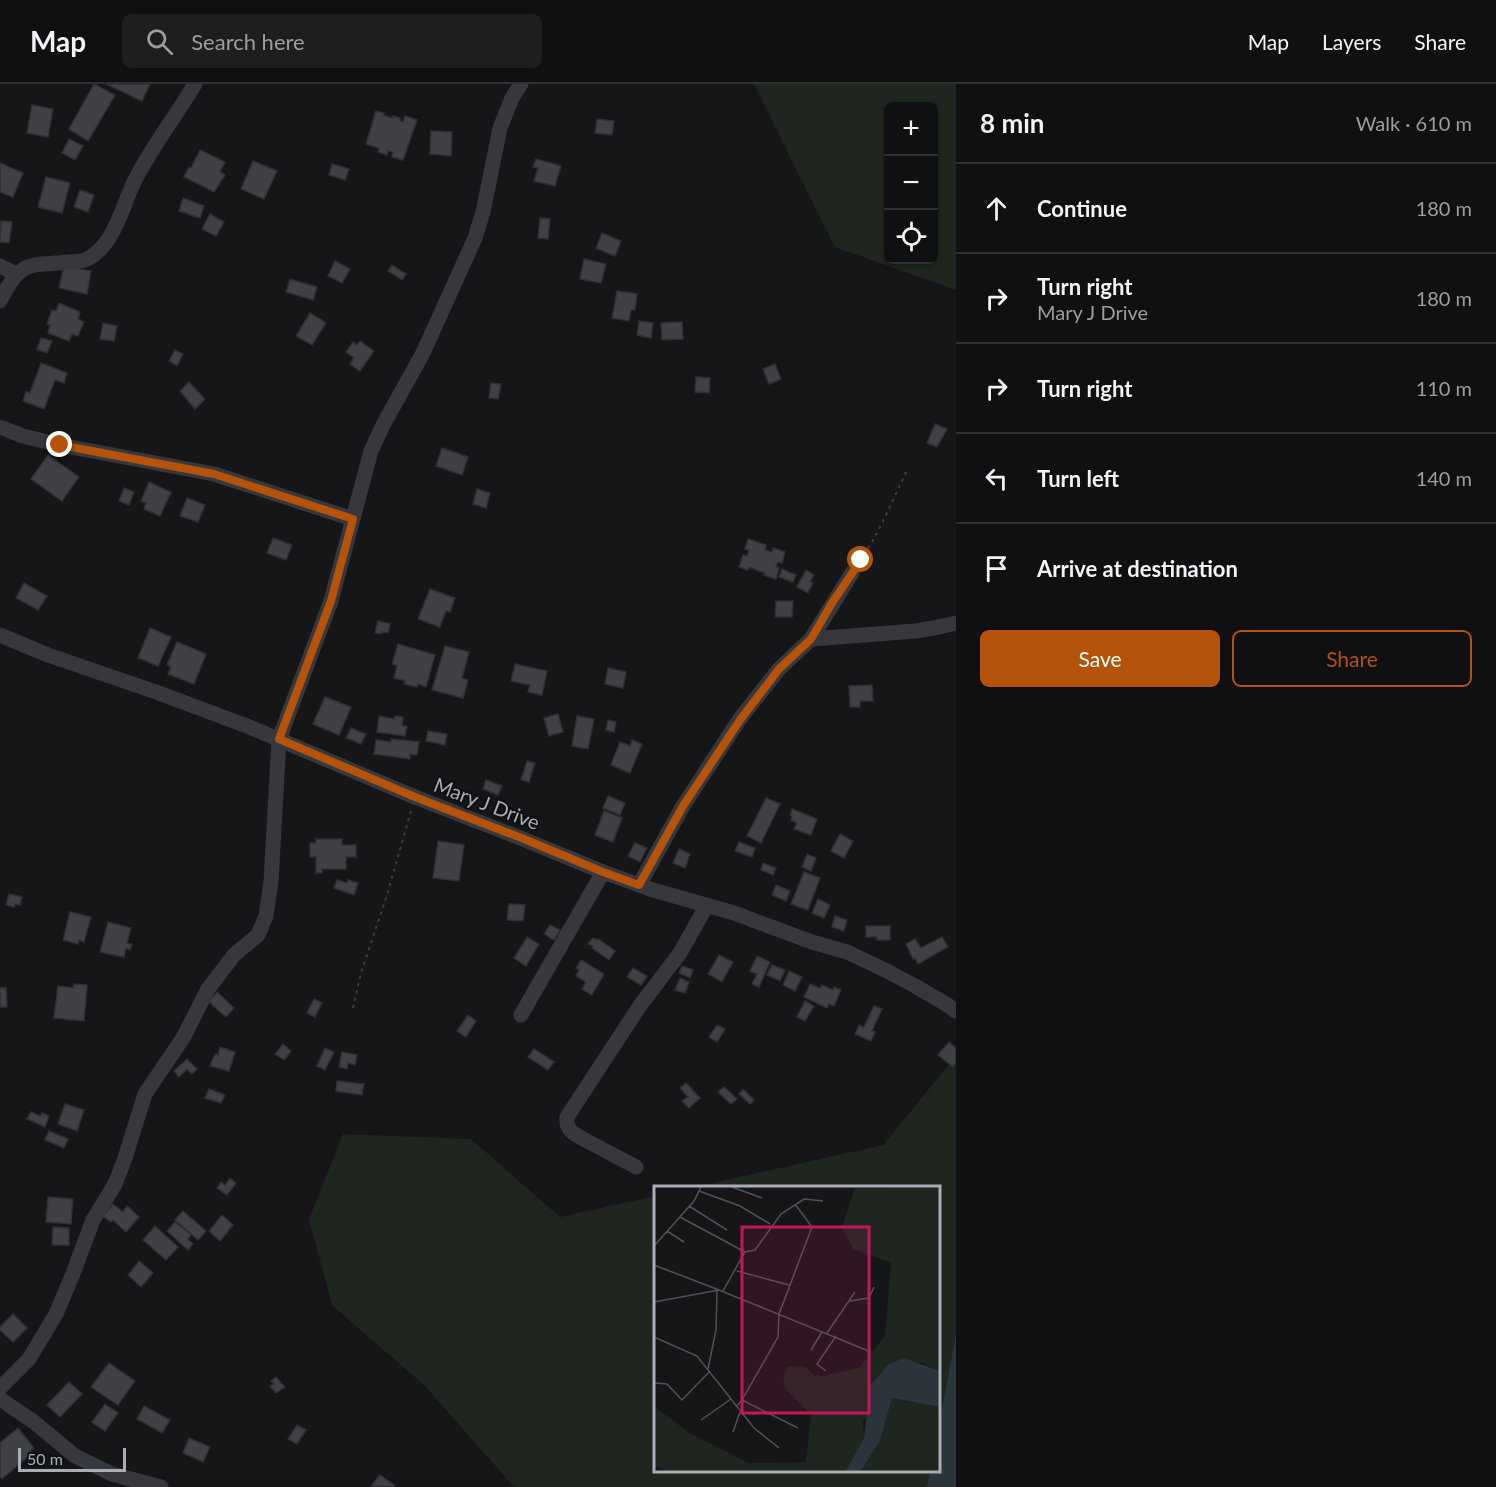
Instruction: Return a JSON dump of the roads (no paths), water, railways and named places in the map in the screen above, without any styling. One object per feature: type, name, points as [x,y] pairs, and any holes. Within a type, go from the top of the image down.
[{"type":"street","points":[[0,301],[16,274],[28,266],[82,261],[96,253],[113,230],[135,178],[195,84]]},
{"type":"street","points":[[0,1388],[29,1359],[56,1314],[93,1220],[115,1184],[145,1094],[183,1038],[208,989],[234,955],[258,935],[266,916],[271,882],[279,739],[331,601],[371,451],[423,354],[475,238],[483,212],[500,128],[521,84]]},
{"type":"street","points":[[0,266],[16,274]]},
{"type":"street","points":[[0,427],[23,436],[60,445],[214,474],[353,519]]},
{"type":"street","points":[[639,885],[683,806],[740,720],[779,669],[811,639],[852,573]]},
{"type":"street","points":[[811,639],[916,631],[956,623]]},
{"type":"street","name":"Mary J Drive","points":[[0,636],[279,739],[415,797],[603,872],[848,952],[895,975],[956,1011]]},
{"type":"street","points":[[521,1015],[603,872]]},
{"type":"street","points":[[636,1167],[576,1135],[566,1123],[567,1117],[639,1007],[680,953],[706,905]]},
{"type":"street","points":[[0,1399],[34,1422],[75,1456],[112,1474],[161,1487]]}]
